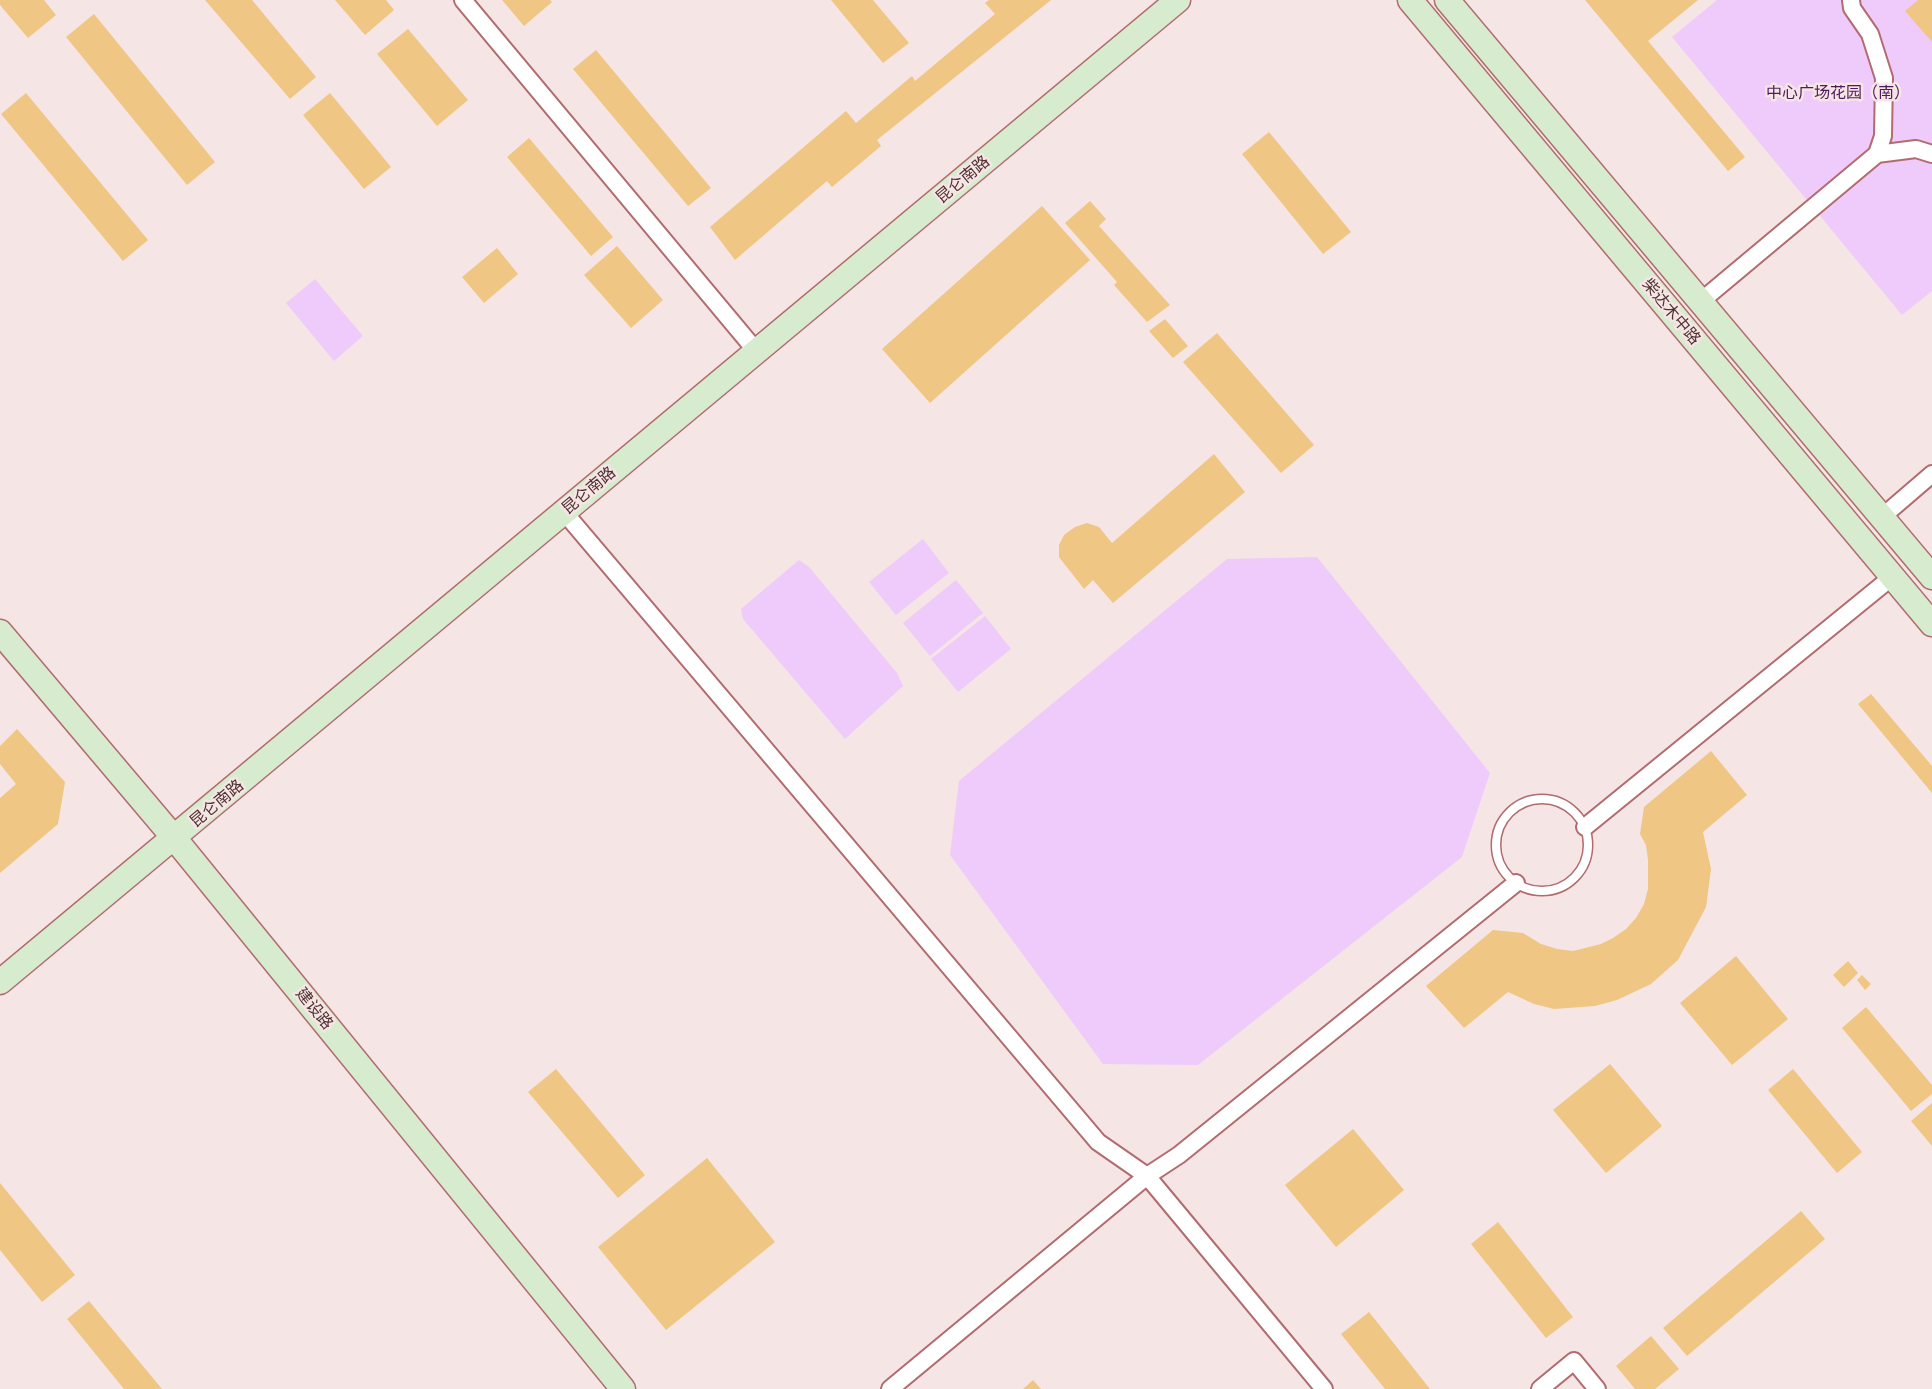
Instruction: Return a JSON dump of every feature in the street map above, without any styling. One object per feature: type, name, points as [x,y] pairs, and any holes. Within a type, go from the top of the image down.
[{"type":"main road","name":"昆仑南路","points":[[0,982],[1178,0]]},
{"type":"main road","name":"柴达木中路","points":[[1410,0],[1932,624]]},
{"type":"main road","name":"柴达木中路","points":[[1447,0],[1932,577]]},
{"type":"main road","name":"建设路","points":[[0,632],[175,838],[623,1389]]},
{"type":"street","points":[[463,0],[757,352]]},
{"type":"street","points":[[1700,302],[1877,154],[1883,136],[1884,78],[1870,34],[1851,8],[1851,0]]},
{"type":"street","points":[[1877,154],[1916,149],[1932,154]]},
{"type":"street","points":[[1882,517],[1932,474]]},
{"type":"street","points":[[564,512],[1098,1142],[1147,1176],[1324,1389]]},
{"type":"street","points":[[1585,827],[1892,577]]},
{"type":"street","points":[[890,1389],[1147,1176],[1179,1155],[1516,883]]},
{"type":"street","points":[[1540,1389],[1574,1361],[1597,1389]]},
{"type":"lane","points":[[1546,798],[1564,804],[1578,815],[1585,827],[1589,850],[1584,867],[1572,882],[1556,890],[1538,892],[1520,887],[1506,875],[1497,859],[1495,841],[1500,823],[1512,809],[1528,800],[1546,798]]},
{"type":"green space","name":"中心广场花园（南）","points":[[1717,0],[1932,0],[1932,291],[1902,315],[1672,37]]},
{"type":"green space","points":[[315,279],[363,336],[334,361],[286,303]]},
{"type":"green space","points":[[923,539],[949,573],[896,615],[869,582]]},
{"type":"green space","points":[[1317,557],[1490,773],[1462,857],[1198,1065],[1103,1064],[950,855],[959,781],[1227,559]]},
{"type":"green space","points":[[799,560],[809,567],[897,673],[903,686],[845,739],[743,619],[741,609]]},
{"type":"green space","points":[[956,580],[983,613],[930,656],[903,623]]},
{"type":"green space","points":[[985,616],[1011,649],[958,692],[931,659]]},
{"type":"building","points":[[0,0],[44,0],[56,15],[28,38],[0,5]]},
{"type":"building","points":[[205,0],[252,0],[316,77],[290,99]]},
{"type":"building","points":[[335,0],[386,0],[394,10],[365,35]]},
{"type":"building","points":[[502,0],[550,0],[552,2],[524,26]]},
{"type":"building","points":[[831,0],[873,0],[909,43],[883,63]]},
{"type":"building","points":[[989,0],[1051,0],[877,140],[881,146],[832,187],[827,181],[735,260],[710,227],[846,111],[856,123],[912,76],[915,81],[995,14],[985,3]]},
{"type":"building","points":[[1585,0],[1698,0],[1648,41],[1745,157],[1728,171]]},
{"type":"building","points":[[1918,0],[1932,0],[1932,42],[1905,11]]},
{"type":"building","points":[[94,14],[215,162],[187,185],[66,37]]},
{"type":"building","points":[[408,29],[468,100],[437,126],[377,54]]},
{"type":"building","points":[[596,50],[711,188],[688,206],[573,69]]},
{"type":"building","points":[[26,93],[148,240],[123,261],[1,114]]},
{"type":"building","points":[[330,93],[391,167],[364,189],[303,115]]},
{"type":"building","points":[[1269,132],[1351,232],[1323,254],[1242,154]]},
{"type":"building","points":[[529,138],[613,237],[591,256],[507,157]]},
{"type":"building","points":[[1090,201],[1106,219],[1099,226],[1170,305],[1147,322],[1114,285],[1117,282],[1065,223]]},
{"type":"building","points":[[1042,206],[1090,260],[930,403],[882,349]]},
{"type":"building","points":[[617,246],[663,300],[631,328],[584,275]]},
{"type":"building","points":[[497,248],[518,274],[484,303],[462,277]]},
{"type":"building","points":[[1165,319],[1188,346],[1173,358],[1149,331]]},
{"type":"building","points":[[1217,333],[1314,445],[1281,473],[1183,362]]},
{"type":"building","points":[[1214,454],[1245,492],[1113,603],[1093,580],[1084,589],[1059,557],[1059,545],[1064,535],[1075,527],[1087,523],[1099,527],[1112,543]]},
{"type":"building","points":[[1871,694],[1932,766],[1932,793],[1858,704]]},
{"type":"building","points":[[17,729],[65,782],[58,824],[0,873],[0,798],[16,784],[0,764],[0,746]]},
{"type":"building","points":[[1711,751],[1747,795],[1703,832],[1711,869],[1706,907],[1678,960],[1651,984],[1617,1000],[1595,1006],[1554,1009],[1534,1004],[1508,992],[1464,1028],[1426,986],[1493,930],[1523,933],[1541,944],[1573,951],[1601,944],[1626,929],[1644,904],[1648,889],[1646,845],[1640,834],[1644,807]]},
{"type":"building","points":[[1736,956],[1788,1019],[1732,1065],[1680,1003]]},
{"type":"building","points":[[1848,961],[1858,973],[1844,987],[1833,975]]},
{"type":"building","points":[[1862,975],[1871,984],[1865,990],[1857,980]]},
{"type":"building","points":[[1866,1007],[1932,1085],[1932,1094],[1911,1111],[1842,1028]]},
{"type":"building","points":[[1610,1064],[1662,1126],[1606,1173],[1553,1110]]},
{"type":"building","points":[[556,1069],[645,1175],[618,1198],[528,1092]]},
{"type":"building","points":[[1793,1069],[1862,1152],[1837,1173],[1768,1090]]},
{"type":"building","points":[[1932,1103],[1932,1146],[1911,1121]]},
{"type":"building","points":[[1353,1129],[1404,1190],[1336,1247],[1285,1185]]},
{"type":"building","points":[[707,1158],[775,1242],[666,1330],[598,1247]]},
{"type":"building","points":[[0,1183],[75,1275],[42,1302],[0,1250]]},
{"type":"building","points":[[1801,1211],[1825,1239],[1687,1356],[1663,1328]]},
{"type":"building","points":[[1498,1222],[1573,1317],[1546,1338],[1471,1244]]},
{"type":"building","points":[[89,1301],[162,1389],[124,1389],[67,1319]]},
{"type":"building","points":[[1369,1312],[1430,1389],[1385,1389],[1341,1334]]},
{"type":"building","points":[[1651,1336],[1679,1369],[1655,1389],[1635,1389],[1616,1366]]},
{"type":"building","points":[[1033,1380],[1041,1389],[1023,1389]]}]
